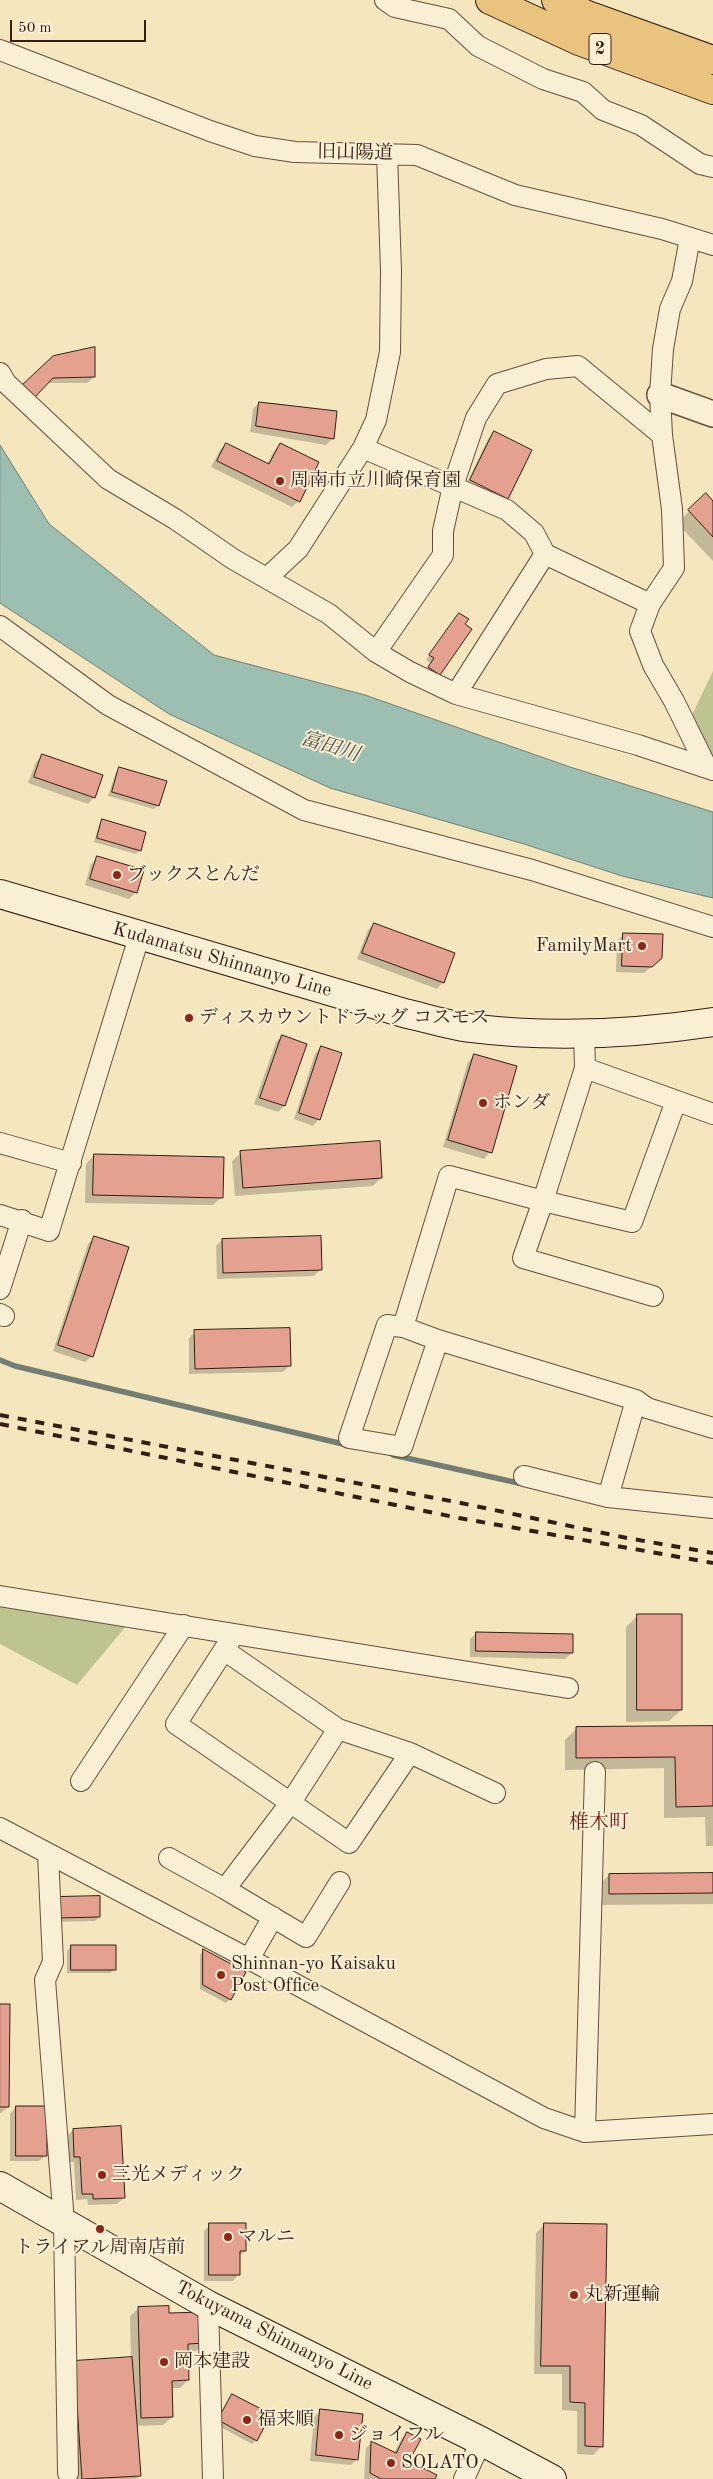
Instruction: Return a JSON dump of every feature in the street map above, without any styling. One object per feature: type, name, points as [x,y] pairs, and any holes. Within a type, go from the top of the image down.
[{"type":"highway","name":"2","points":[[490,0],[579,41],[713,90]]},
{"type":"highway","name":"2","points":[[556,0],[587,15],[713,60]]},
{"type":"main road","name":"Kudamatsu Shinnanyo Line","points":[[0,894],[139,937],[404,1013],[460,1026],[540,1033],[584,1033],[665,1029],[713,1022]]},
{"type":"main road","name":"Tokuyama Shinnanyo Line","points":[[0,2186],[208,2305],[481,2441],[552,2479]]},
{"type":"street","points":[[385,0],[395,7],[449,19],[478,46],[543,79],[583,92],[603,110],[641,125],[700,164],[713,167]]},
{"type":"street","name":"旧山陽道","points":[[0,50],[210,131],[255,146],[295,152],[417,156],[515,195],[713,245]]},
{"type":"street","points":[[268,577],[298,549],[363,448],[376,420],[390,352],[387,154]]},
{"type":"street","points":[[690,238],[682,281],[670,309],[663,350],[660,395],[662,435],[672,510],[674,568],[650,604],[640,632],[652,665],[674,701],[710,769]]},
{"type":"street","points":[[376,652],[443,555],[443,531],[454,486],[476,418],[497,384],[546,369],[578,366],[662,435]]},
{"type":"street","points":[[0,373],[6,383],[108,479],[175,518],[233,559],[268,577],[329,614],[376,652],[410,672],[456,694],[638,745],[710,769]]},
{"type":"street","points":[[660,395],[713,414]]},
{"type":"street","points":[[363,448],[507,510],[534,533],[546,554],[650,604]]},
{"type":"street","points":[[456,694],[546,554]]},
{"type":"street","points":[[0,626],[108,705],[304,810],[532,870],[713,927]]},
{"type":"street","points":[[0,1215],[22,1220],[49,1231],[139,937]]},
{"type":"street","points":[[584,1033],[585,1068],[544,1201],[523,1258],[653,1296]]},
{"type":"street","points":[[585,1068],[713,1114]]},
{"type":"street","points":[[403,1327],[449,1176],[632,1222],[676,1101]]},
{"type":"street","points":[[0,1143],[71,1163]]},
{"type":"street","points":[[0,1288],[22,1220]]},
{"type":"street","points":[[438,1340],[402,1447],[349,1438],[387,1325],[403,1327],[438,1340],[636,1400],[647,1408],[713,1428]]},
{"type":"street","points":[[608,1497],[636,1400]]},
{"type":"street","points":[[524,1476],[608,1497],[713,1508]]},
{"type":"street","points":[[0,1596],[568,1688]]},
{"type":"street","points":[[81,1781],[184,1625]]},
{"type":"street","points":[[235,1633],[176,1724],[349,1843],[410,1753]]},
{"type":"street","points":[[224,1650],[338,1729],[410,1753],[495,1793]]},
{"type":"street","points":[[225,1889],[291,1802],[338,1729]]},
{"type":"street","points":[[585,2132],[595,1772]]},
{"type":"street","points":[[0,1828],[249,1959],[544,2118],[585,2132],[713,2124]]},
{"type":"street","points":[[48,1854],[52,1962],[44,1980],[64,2222],[68,2474]]},
{"type":"street","points":[[169,1858],[306,1937],[340,1882]]},
{"type":"street","points":[[249,1959],[273,1917]]},
{"type":"street","points":[[208,2305],[213,2479]]},
{"type":"street","points":[[464,2479],[481,2441]]},
{"type":"green space","points":[[713,671],[713,756],[690,719]]},
{"type":"green space","points":[[0,1601],[127,1625],[77,1685],[0,1644]]},
{"type":"water","name":"富田川","points":[[0,445],[49,524],[214,655],[365,695],[570,767],[713,812],[713,898],[622,876],[524,844],[330,788],[169,714],[0,603]]},
{"type":"building","points":[[95,347],[95,377],[53,378],[34,398],[22,385],[53,356]]},
{"type":"building","points":[[259,402],[337,411],[334,439],[256,426]]},
{"type":"building","points":[[494,431],[532,450],[508,499],[470,480]]},
{"type":"building","points":[[226,443],[269,464],[280,443],[319,462],[300,502],[217,461]]},
{"type":"building","points":[[706,493],[713,501],[713,537],[688,510]]},
{"type":"building","points":[[459,613],[469,619],[465,624],[472,629],[440,675],[428,667],[434,658],[429,655]]},
{"type":"building","points":[[42,754],[103,775],[95,798],[34,777]]},
{"type":"building","points":[[119,767],[167,781],[159,806],[112,792]]},
{"type":"building","points":[[102,819],[146,832],[141,851],[97,838]]},
{"type":"building","name":"ブックスとんだ","points":[[97,856],[144,870],[137,893],[90,879]]},
{"type":"building","points":[[374,923],[455,953],[444,983],[362,953]]},
{"type":"building","name":"FamilyMart","points":[[623,933],[663,934],[662,958],[652,967],[622,966]]},
{"type":"building","points":[[282,1035],[307,1044],[285,1106],[260,1098]]},
{"type":"building","points":[[321,1046],[342,1053],[320,1120],[299,1113]]},
{"type":"building","name":"ホンダ","points":[[474,1054],[517,1066],[492,1153],[448,1140]]},
{"type":"building","points":[[380,1141],[382,1178],[243,1188],[240,1151]]},
{"type":"building","points":[[94,1154],[224,1157],[223,1198],[93,1195]]},
{"type":"building","points":[[94,1236],[129,1247],[93,1357],[58,1345]]},
{"type":"building","points":[[321,1236],[322,1270],[223,1273],[222,1239]]},
{"type":"building","points":[[290,1328],[291,1366],[195,1369],[194,1330]]},
{"type":"building","points":[[637,1614],[682,1614],[682,1710],[637,1710]]},
{"type":"building","points":[[476,1632],[573,1634],[573,1653],[476,1651]]},
{"type":"building","points":[[713,1726],[713,1806],[676,1807],[675,1757],[576,1758],[576,1727]]},
{"type":"building","points":[[713,1873],[713,1893],[609,1894],[609,1874]]},
{"type":"building","points":[[100,1896],[100,1917],[57,1918],[57,1897]]},
{"type":"building","points":[[71,1945],[116,1945],[116,1970],[71,1970]]},
{"type":"building","points":[[203,1949],[246,1972],[231,2000],[203,1985]]},
{"type":"building","points":[[0,2004],[10,2004],[9,2107],[0,2107]]},
{"type":"building","points":[[16,2106],[47,2106],[47,2156],[16,2156]]},
{"type":"building","name":"三光メディック","points":[[121,2126],[125,2198],[93,2199],[93,2194],[82,2194],[80,2157],[74,2157],[73,2129]]},
{"type":"building","name":"マルニ","points":[[209,2223],[246,2223],[246,2251],[240,2251],[240,2275],[209,2275]]},
{"type":"building","name":"丸新運輸","points":[[544,2223],[607,2224],[603,2447],[585,2446],[585,2403],[570,2402],[570,2366],[541,2366]]},
{"type":"building","name":"岡本建設","points":[[169,2306],[169,2313],[204,2312],[205,2343],[188,2344],[189,2380],[172,2381],[173,2417],[141,2418],[138,2307]]},
{"type":"building","points":[[132,2357],[141,2476],[82,2479],[74,2361]]},
{"type":"building","points":[[232,2394],[271,2414],[257,2441],[218,2420]]},
{"type":"building","name":"ジョイフル","points":[[320,2409],[363,2414],[358,2460],[316,2455]]},
{"type":"building","points":[[407,2432],[421,2439],[409,2461],[437,2475],[435,2479],[381,2479],[370,2473],[371,2441],[396,2453]]},
{"type":"waterway","points":[[0,1360],[15,1366],[347,1445]]},
{"type":"waterway","points":[[393,1455],[523,1484]]},
{"type":"railway","points":[[0,1415],[461,1503],[627,1538],[713,1553]]},
{"type":"railway","points":[[0,1424],[459,1518],[713,1563]]},
{"type":"place","name":"周南市立川崎保育園","points":[[280,481]]},
{"type":"place","name":"ブックスとんだ","points":[[117,875]]},
{"type":"place","name":"FamilyMart","points":[[642,946]]},
{"type":"place","name":"ディスカウントドラッグ コスモス","points":[[189,1018]]},
{"type":"place","name":"ホンダ","points":[[483,1103]]},
{"type":"place","name":"Shinnan-yo Kaisaku Post Office","points":[[221,1975]]},
{"type":"place","name":"三光メディック","points":[[102,2175]]},
{"type":"place","name":"トライアル周南店前","points":[[100,2229]]},
{"type":"place","name":"マルニ","points":[[228,2237]]},
{"type":"place","name":"丸新運輸","points":[[574,2295]]},
{"type":"place","name":"岡本建設","points":[[164,2362]]},
{"type":"place","name":"福来順","points":[[247,2420]]},
{"type":"place","name":"ジョイフル","points":[[339,2435]]},
{"type":"place","name":"SOLATO","points":[[391,2463]]},
{"type":"district","name":"椎木町","points":[[599,1823]]}]
